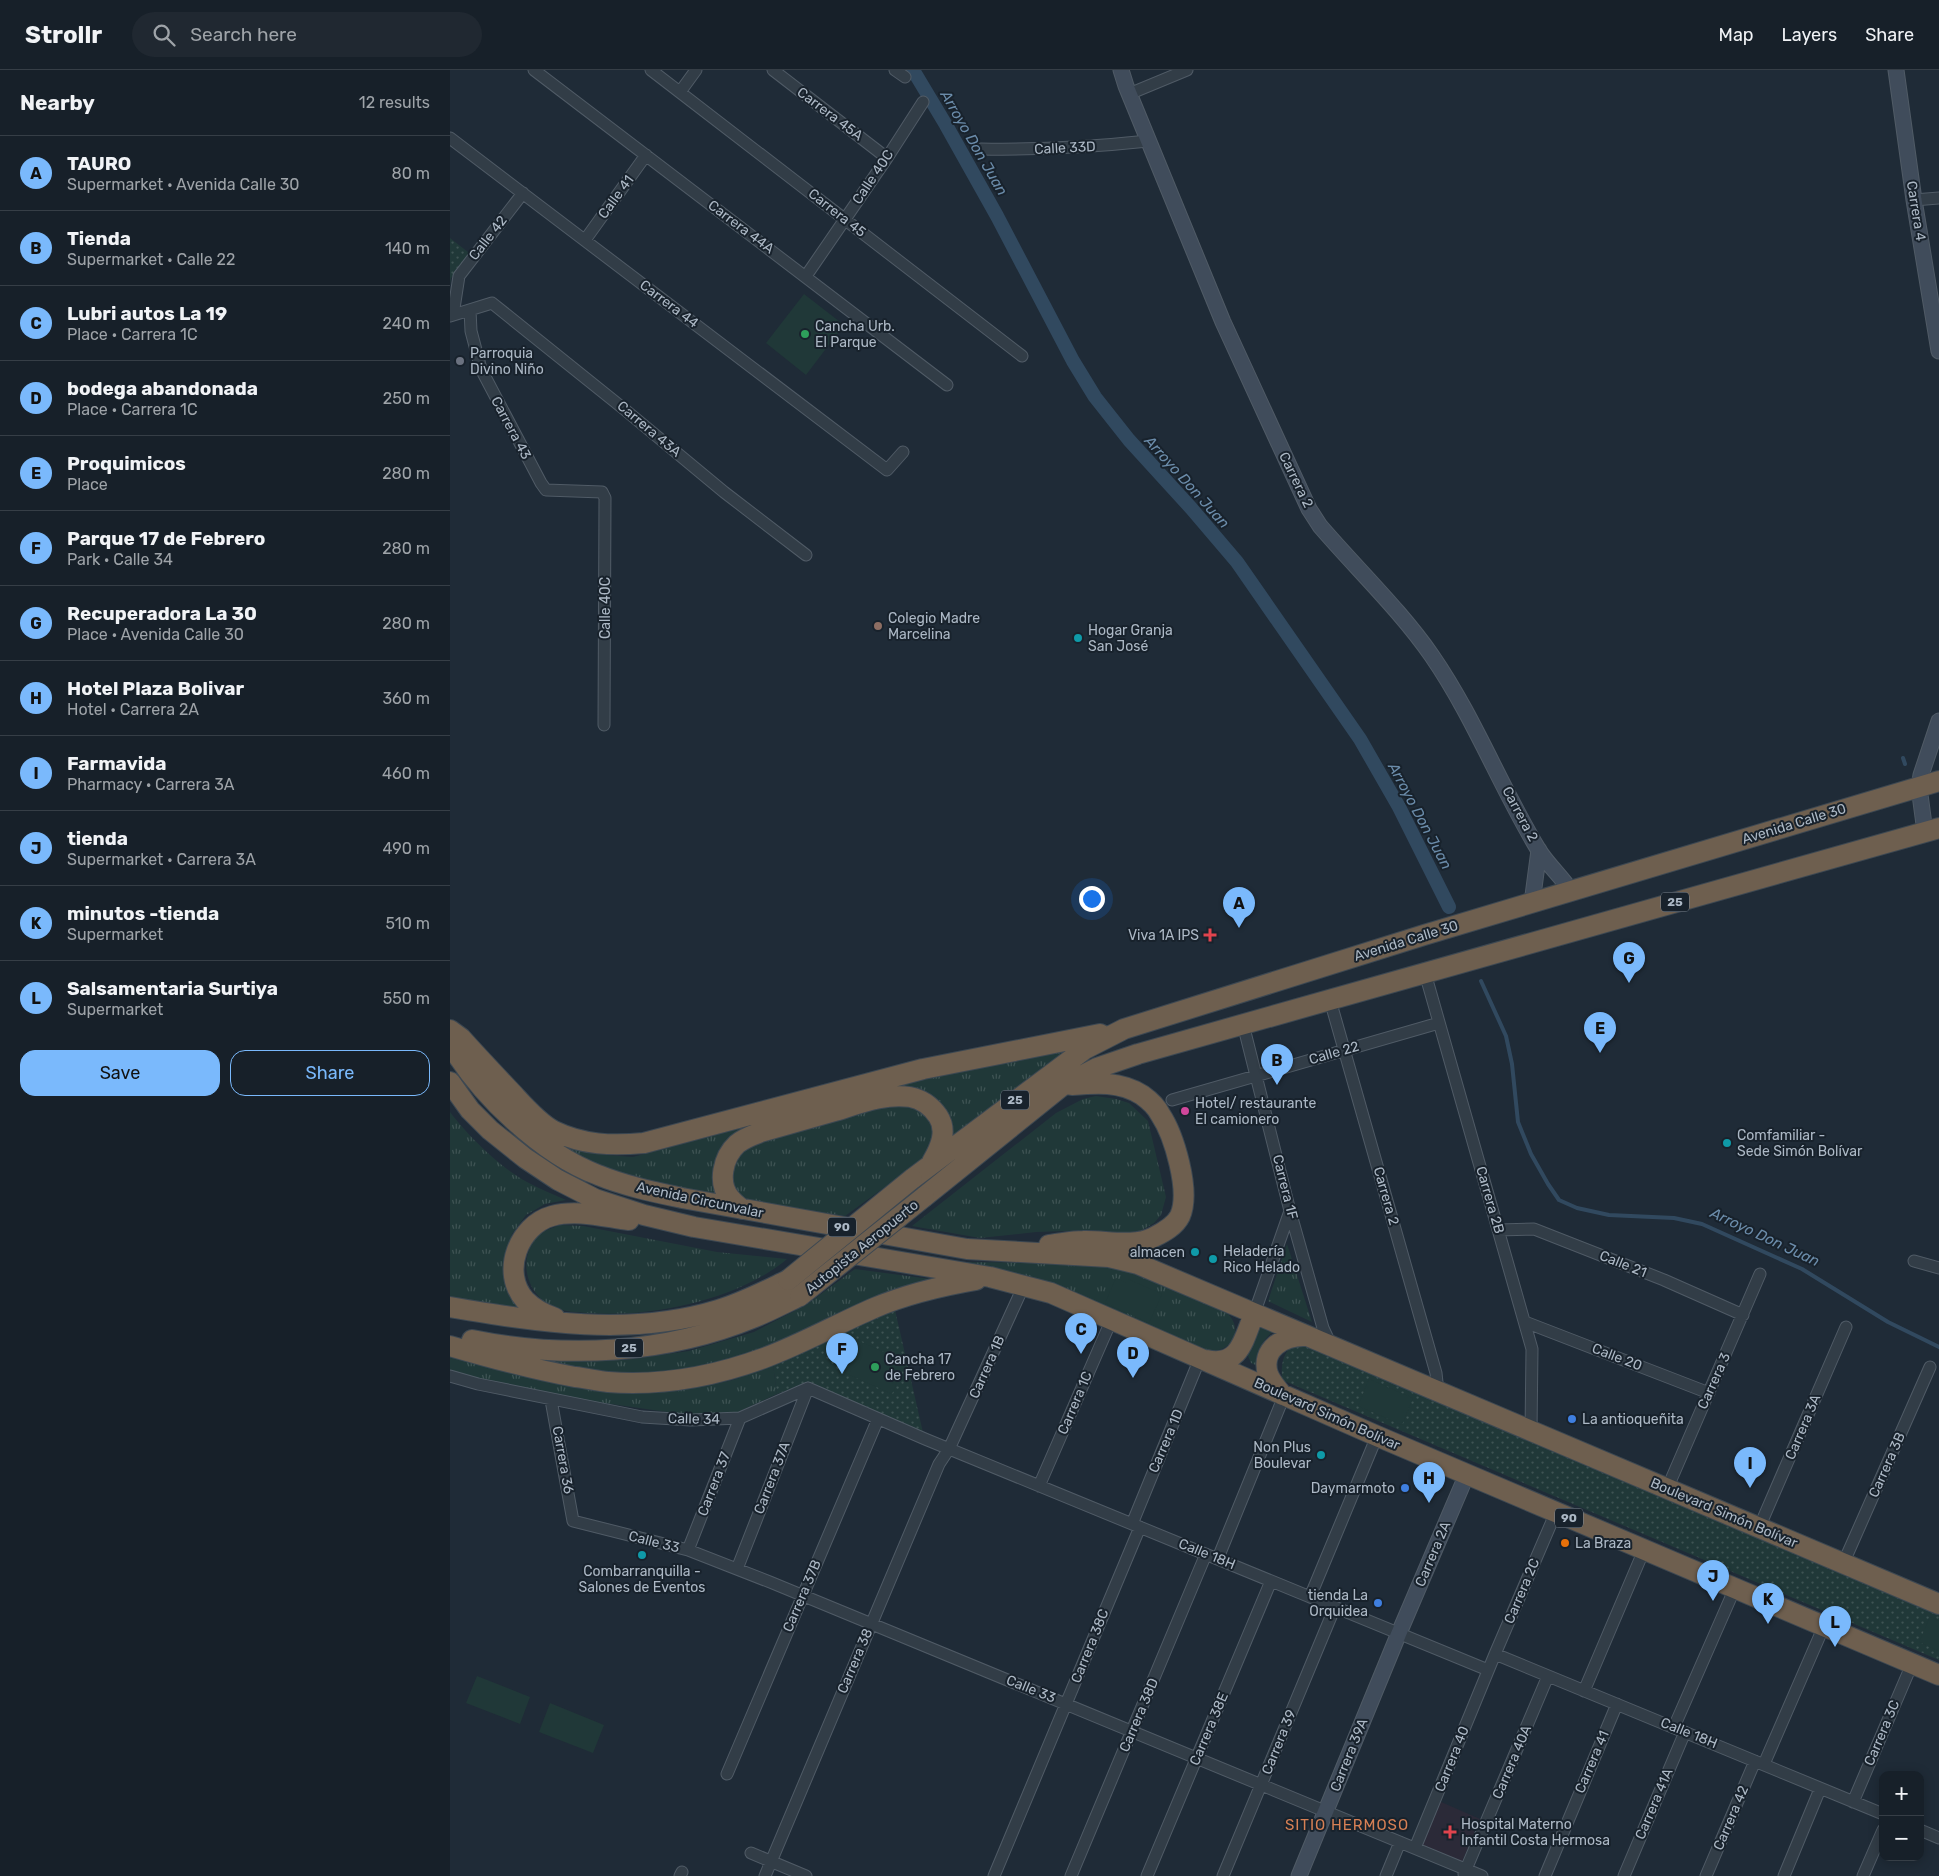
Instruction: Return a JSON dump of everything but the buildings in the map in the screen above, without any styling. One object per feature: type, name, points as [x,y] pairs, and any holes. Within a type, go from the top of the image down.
[{"type":"highway","name":"Avenida Calle 30","points":[[912,1179],[1085,1049],[1124,1029],[1571,891],[1939,781]]},
{"type":"highway","name":"25","points":[[1062,1086],[1098,1068],[1138,1054],[1932,830]]},
{"type":"highway","points":[[450,1030],[461,1038],[528,1110],[552,1130],[572,1139],[593,1144],[618,1146],[644,1143],[923,1069],[1124,1029]]},
{"type":"highway","name":"Avenida Circunvalar","points":[[450,1043],[457,1055],[490,1096],[521,1128],[565,1158],[597,1175],[644,1190],[742,1209],[967,1250],[1002,1250]]},
{"type":"highway","name":"Avenida Circunvalar","points":[[450,1082],[470,1110],[490,1130],[525,1158],[558,1180],[595,1199],[617,1207],[694,1227],[990,1277]]},
{"type":"highway","points":[[1002,1250],[1081,1241],[1141,1242],[1168,1229],[1180,1215],[1183,1193],[1180,1173],[1168,1128],[1154,1105],[1140,1094],[1122,1086],[1104,1083],[1062,1086]]},
{"type":"highway","name":"Autopista Aeropuerto","points":[[450,1335],[508,1347],[558,1352],[608,1351],[658,1345],[707,1334],[754,1317],[800,1296],[1062,1086]]},
{"type":"highway","points":[[742,1209],[730,1198],[725,1190],[723,1178],[727,1158],[737,1144],[747,1137],[761,1132],[868,1101],[889,1097],[911,1097],[932,1109],[940,1120],[943,1132],[940,1147],[931,1164]]},
{"type":"highway","name":"Autopista Aeropuerto","points":[[450,1307],[568,1324],[606,1326],[644,1325],[681,1320],[718,1310],[754,1297],[788,1280],[912,1179]]},
{"type":"highway","points":[[568,1324],[545,1314],[533,1306],[522,1295],[517,1286],[514,1258],[523,1237],[533,1226],[551,1216],[574,1213],[694,1227]]},
{"type":"highway","name":"Boulevard Simón Bolívar","points":[[1002,1250],[1109,1258],[1138,1264],[1843,1564],[1937,1599]]},
{"type":"highway","points":[[450,1346],[513,1364],[608,1382],[656,1381],[696,1376],[732,1368],[766,1357],[874,1308],[911,1295],[947,1285],[990,1277]]},
{"type":"highway","name":"Boulevard Simón Bolívar","points":[[990,1277],[1024,1284],[1052,1293],[1111,1321],[1377,1436],[1939,1675]]},
{"type":"highway","points":[[1199,1358],[1216,1362],[1235,1355],[1241,1348],[1254,1314]]},
{"type":"highway","points":[[1283,1395],[1269,1376],[1267,1362],[1269,1354],[1277,1343],[1283,1339],[1308,1336]]},
{"type":"street","name":"Carrera 44A","points":[[534,70],[948,385]]},
{"type":"street","name":"Carrera 45","points":[[651,70],[1022,356]]},
{"type":"street","points":[[680,92],[696,70]]},
{"type":"street","name":"Carrera 45A","points":[[773,70],[887,158]]},
{"type":"street","points":[[895,70],[905,77]]},
{"type":"street","name":"Carrera 2","points":[[1121,70],[1148,141],[1223,322],[1309,509],[1320,526],[1431,654],[1465,711],[1539,850],[1571,891]]},
{"type":"street","points":[[1129,94],[1187,70]]},
{"type":"street","name":"Carrera 4","points":[[1896,70],[1914,200],[1939,351]]},
{"type":"street","name":"Calle 40C","points":[[806,276],[923,102]]},
{"type":"street","name":"Carrera 44","points":[[450,138],[887,470],[903,452]]},
{"type":"street","name":"Calle 33D","points":[[981,149],[1086,148],[1148,141]]},
{"type":"street","name":"Calle 41","points":[[585,240],[646,155]]},
{"type":"street","name":"Calle 42","points":[[492,304],[451,315],[459,276],[523,193]]},
{"type":"street","points":[[1914,200],[1939,198]]},
{"type":"street","name":"Carrera 43A","points":[[492,304],[624,408],[724,492],[806,555]]},
{"type":"street","name":"Carrera 43","points":[[470,310],[471,331],[481,369],[546,490],[602,492]]},
{"type":"street","name":"Calle 40C","points":[[602,492],[605,498],[604,725]]},
{"type":"street","points":[[1932,830],[1919,787],[1921,775],[1939,720]]},
{"type":"street","name":"Carrera 2","points":[[1532,903],[1539,850]]},
{"type":"street","name":"Carrera 2B","points":[[1425,973],[1532,1349],[1530,1431]]},
{"type":"street","name":"Carrera 2","points":[[1330,1000],[1436,1373],[1438,1392]]},
{"type":"street","name":"Calle 22","points":[[1172,1100],[1439,1023]]},
{"type":"street","name":"Carrera 1F","points":[[1243,1024],[1290,1210],[1323,1328],[1332,1347]]},
{"type":"street","points":[[1254,1314],[1290,1210]]},
{"type":"street","name":"Calle 21","points":[[1498,1230],[1534,1229],[1656,1277],[1743,1315]]},
{"type":"street","points":[[1914,1261],[1939,1268]]},
{"type":"street","name":"Carrera 3","points":[[1667,1489],[1760,1274]]},
{"type":"street","name":"Carrera 1B","points":[[949,1449],[1024,1284]]},
{"type":"street","name":"Carrera 1C","points":[[1039,1486],[1111,1321]]},
{"type":"street","name":"Calle 20","points":[[1524,1322],[1708,1393]]},
{"type":"street","name":"Carrera 3A","points":[[1759,1528],[1846,1327]]},
{"type":"street","name":"Carrera 1D","points":[[1136,1525],[1199,1358]]},
{"type":"street","name":"Carrera 3B","points":[[1843,1564],[1930,1367]]},
{"type":"street","name":"Calle 34","points":[[450,1376],[552,1400],[642,1417],[691,1420],[740,1418],[808,1388]]},
{"type":"street","points":[[808,1388],[878,1419]]},
{"type":"street","name":"Carrera 37A","points":[[737,1569],[808,1388]]},
{"type":"street","points":[[1218,1558],[1283,1395]]},
{"type":"street","name":"Carrera 36","points":[[552,1400],[574,1521]]},
{"type":"street","name":"Carrera 37","points":[[688,1550],[740,1418]]},
{"type":"street","name":"Calle 18H","points":[[878,1419],[1488,1670]]},
{"type":"street","name":"Carrera 37B","points":[[727,1774],[878,1419]]},
{"type":"street","points":[[1310,1597],[1377,1436]]},
{"type":"street","name":"Carrera 38","points":[[765,1876],[938,1464],[949,1449]]},
{"type":"street","name":"Carrera 2A","points":[[1398,1633],[1467,1474]]},
{"type":"street","name":"Carrera 2C","points":[[1488,1670],[1556,1512]]},
{"type":"street","name":"Calle 33","points":[[574,1521],[688,1550],[802,1594],[1415,1848],[1465,1873],[1482,1876]]},
{"type":"street","name":"Carrera 38C","points":[[994,1876],[1067,1703],[1136,1525]]},
{"type":"street","points":[[1584,1691],[1644,1550]]},
{"type":"street","name":"Carrera 38D","points":[[1071,1876],[1206,1554]]},
{"type":"street","name":"Carrera 38E","points":[[1146,1876],[1271,1581]]},
{"type":"street","points":[[1680,1729],[1735,1588]]},
{"type":"street","name":"Carrera 39","points":[[1223,1876],[1262,1786],[1334,1607]]},
{"type":"street","points":[[1760,1762],[1824,1626]]},
{"type":"street","name":"Carrera 39A","points":[[1299,1876],[1398,1633]]},
{"type":"street","name":"Calle 18H","points":[[1495,1654],[1879,1812]]},
{"type":"street","name":"Carrera 3C","points":[[1853,1802],[1912,1664]]},
{"type":"street","name":"Carrera 40","points":[[1415,1848],[1488,1670]]},
{"type":"street","name":"Carrera 40A","points":[[1465,1873],[1548,1676]]},
{"type":"street","name":"Carrera 41","points":[[1545,1876],[1616,1704]]},
{"type":"street","name":"Carrera 41A","points":[[1624,1876],[1680,1729]]},
{"type":"street","name":"Carrera 42","points":[[1706,1876],[1760,1762]]},
{"type":"street","points":[[1784,1876],[1820,1789]]},
{"type":"street","points":[[1924,1832],[1939,1838]]},
{"type":"street","points":[[1863,1876],[1879,1839]]},
{"type":"street","points":[[1386,1876],[1400,1842]]},
{"type":"street","points":[[751,1853],[806,1876]]},
{"type":"shaded area","name":"Hospital Materno Infantil Costa Hermosa","points":[[1439,1801],[1480,1819],[1462,1862],[1421,1844]]},
{"type":"green space","points":[[450,238],[473,256],[451,278],[450,284]]},
{"type":"green space","name":"Cancha Urb. El Parque","points":[[804,294],[844,325],[806,375],[766,343]]},
{"type":"green space","points":[[1073,1049],[947,1145],[947,1117],[942,1104],[931,1095],[897,1084]]},
{"type":"green space","points":[[1096,1096],[1129,1103],[1148,1121],[1166,1197],[1161,1215],[1154,1223],[1142,1230],[1122,1234],[1093,1230],[1036,1232],[980,1238],[912,1226],[1056,1113],[1083,1099]]},
{"type":"green space","points":[[901,1105],[917,1109],[929,1119],[934,1137],[926,1157],[845,1216],[753,1203],[736,1189],[732,1175],[733,1168],[741,1153],[752,1144],[884,1106]]},
{"type":"green space","points":[[450,1112],[475,1141],[507,1169],[527,1182],[566,1200],[545,1204],[526,1215],[512,1234],[505,1258],[522,1310],[450,1300]]},
{"type":"green space","points":[[760,1123],[738,1136],[723,1197],[624,1176],[569,1152],[571,1148],[606,1155],[633,1157]]},
{"type":"green space","points":[[560,1225],[583,1226],[717,1252],[787,1259],[767,1273],[744,1285],[693,1303],[666,1309],[613,1314],[567,1311],[555,1308],[537,1294],[527,1276],[526,1265],[532,1244],[539,1235],[546,1230]]},
{"type":"green space","points":[[1287,1244],[1312,1322],[1268,1301]]},
{"type":"green space","points":[[944,1262],[1089,1263],[1118,1268],[1224,1310],[1231,1317],[1234,1324],[1234,1338],[1224,1348],[1207,1352]]},
{"type":"green space","points":[[855,1269],[930,1279],[829,1320],[747,1357],[676,1374],[609,1376],[456,1342],[563,1356],[625,1360],[689,1351],[754,1332],[806,1305]]},
{"type":"green space","points":[[1116,1278],[1126,1283],[1128,1279],[1162,1294],[1149,1323],[1105,1303]]},
{"type":"green space","points":[[895,1310],[924,1437],[810,1382],[777,1394],[773,1365]]},
{"type":"green space","points":[[1258,1324],[1273,1331],[1265,1339],[1261,1347],[1258,1366],[1251,1363],[1246,1351]]},
{"type":"green space","name":"Cancha 17 de Febrero","points":[[857,1340],[906,1362],[892,1394],[843,1372]]},
{"type":"green space","points":[[1300,1342],[1939,1612],[1939,1660],[1282,1380],[1284,1357],[1290,1348]]},
{"type":"green space","points":[[450,1356],[646,1392],[689,1389],[733,1380],[773,1365],[777,1394],[729,1416],[695,1416],[590,1401],[450,1373]]},
{"type":"green space","points":[[1369,1379],[1413,1398],[1402,1425],[1358,1406]]},
{"type":"green space","points":[[1930,1617],[1939,1621],[1939,1651],[1919,1642]]},
{"type":"green space","points":[[477,1676],[530,1697],[520,1724],[466,1703]]},
{"type":"green space","points":[[550,1703],[604,1725],[593,1753],[539,1732]]},
{"type":"waterway","name":"Arroyo Don Juan","points":[[913,70],[997,216],[1073,361],[1095,397],[1129,440],[1237,562],[1360,739],[1399,807],[1449,907]]},
{"type":"waterway","points":[[1903,758],[1905,764]]},
{"type":"waterway","name":"Arroyo Don Juan","points":[[1481,981],[1506,1036],[1512,1064],[1518,1122],[1531,1154],[1559,1200],[1577,1208],[1609,1215],[1674,1218],[1702,1224],[1802,1269],[1888,1322],[1939,1347]]},
{"type":"place","name":"Cancha Urb. El Parque","points":[[805,334]]},
{"type":"place","name":"Parroquia Divino Niño","points":[[460,361]]},
{"type":"place","name":"Colegio Madre Marcelina","points":[[878,626]]},
{"type":"place","name":"Hogar Granja San José","points":[[1078,638]]},
{"type":"place","name":"TAURO","points":[[1239,928]]},
{"type":"place","name":"Viva 1A IPS","points":[[1210,935]]},
{"type":"place","name":"Recuperadora La 30","points":[[1629,983]]},
{"type":"place","name":"Proquimicos","points":[[1600,1053]]},
{"type":"place","name":"Tienda","points":[[1277,1085]]},
{"type":"place","name":"Hotel/ restaurante El camionero","points":[[1185,1111]]},
{"type":"place","name":"Comfamiliar - Sede Simón Bolívar","points":[[1727,1143]]},
{"type":"place","name":"almacen","points":[[1195,1252]]},
{"type":"place","name":"Heladería Rico Helado","points":[[1213,1259]]},
{"type":"place","name":"Lubri autos La 19","points":[[1081,1354]]},
{"type":"place","name":"Cancha 17 de Febrero","points":[[875,1367]]},
{"type":"place","name":"Parque 17 de Febrero","points":[[842,1374]]},
{"type":"place","name":"bodega abandonada","points":[[1133,1378]]},
{"type":"place","name":"La antioqueñita","points":[[1572,1419]]},
{"type":"place","name":"Non Plus Boulevar","points":[[1321,1455]]},
{"type":"place","name":"Daymarmoto","points":[[1405,1488]]},
{"type":"place","name":"Farmavida","points":[[1750,1488]]},
{"type":"place","name":"Hotel Plaza Bolivar","points":[[1429,1503]]},
{"type":"place","name":"La Braza","points":[[1565,1543]]},
{"type":"place","name":"Combarranquilla - Salones de Eventos","points":[[642,1555]]},
{"type":"place","name":"tienda","points":[[1713,1601]]},
{"type":"place","name":"tienda La Orquidea","points":[[1378,1603]]},
{"type":"place","name":"minutos -tienda","points":[[1768,1624]]},
{"type":"place","name":"Salsamentaria Surtiya","points":[[1835,1647]]},
{"type":"place","name":"Hospital Materno Infantil Costa Hermosa","points":[[1450,1832]]},
{"type":"district","name":"SITIO HERMOSO","points":[[1347,1825]]}]
